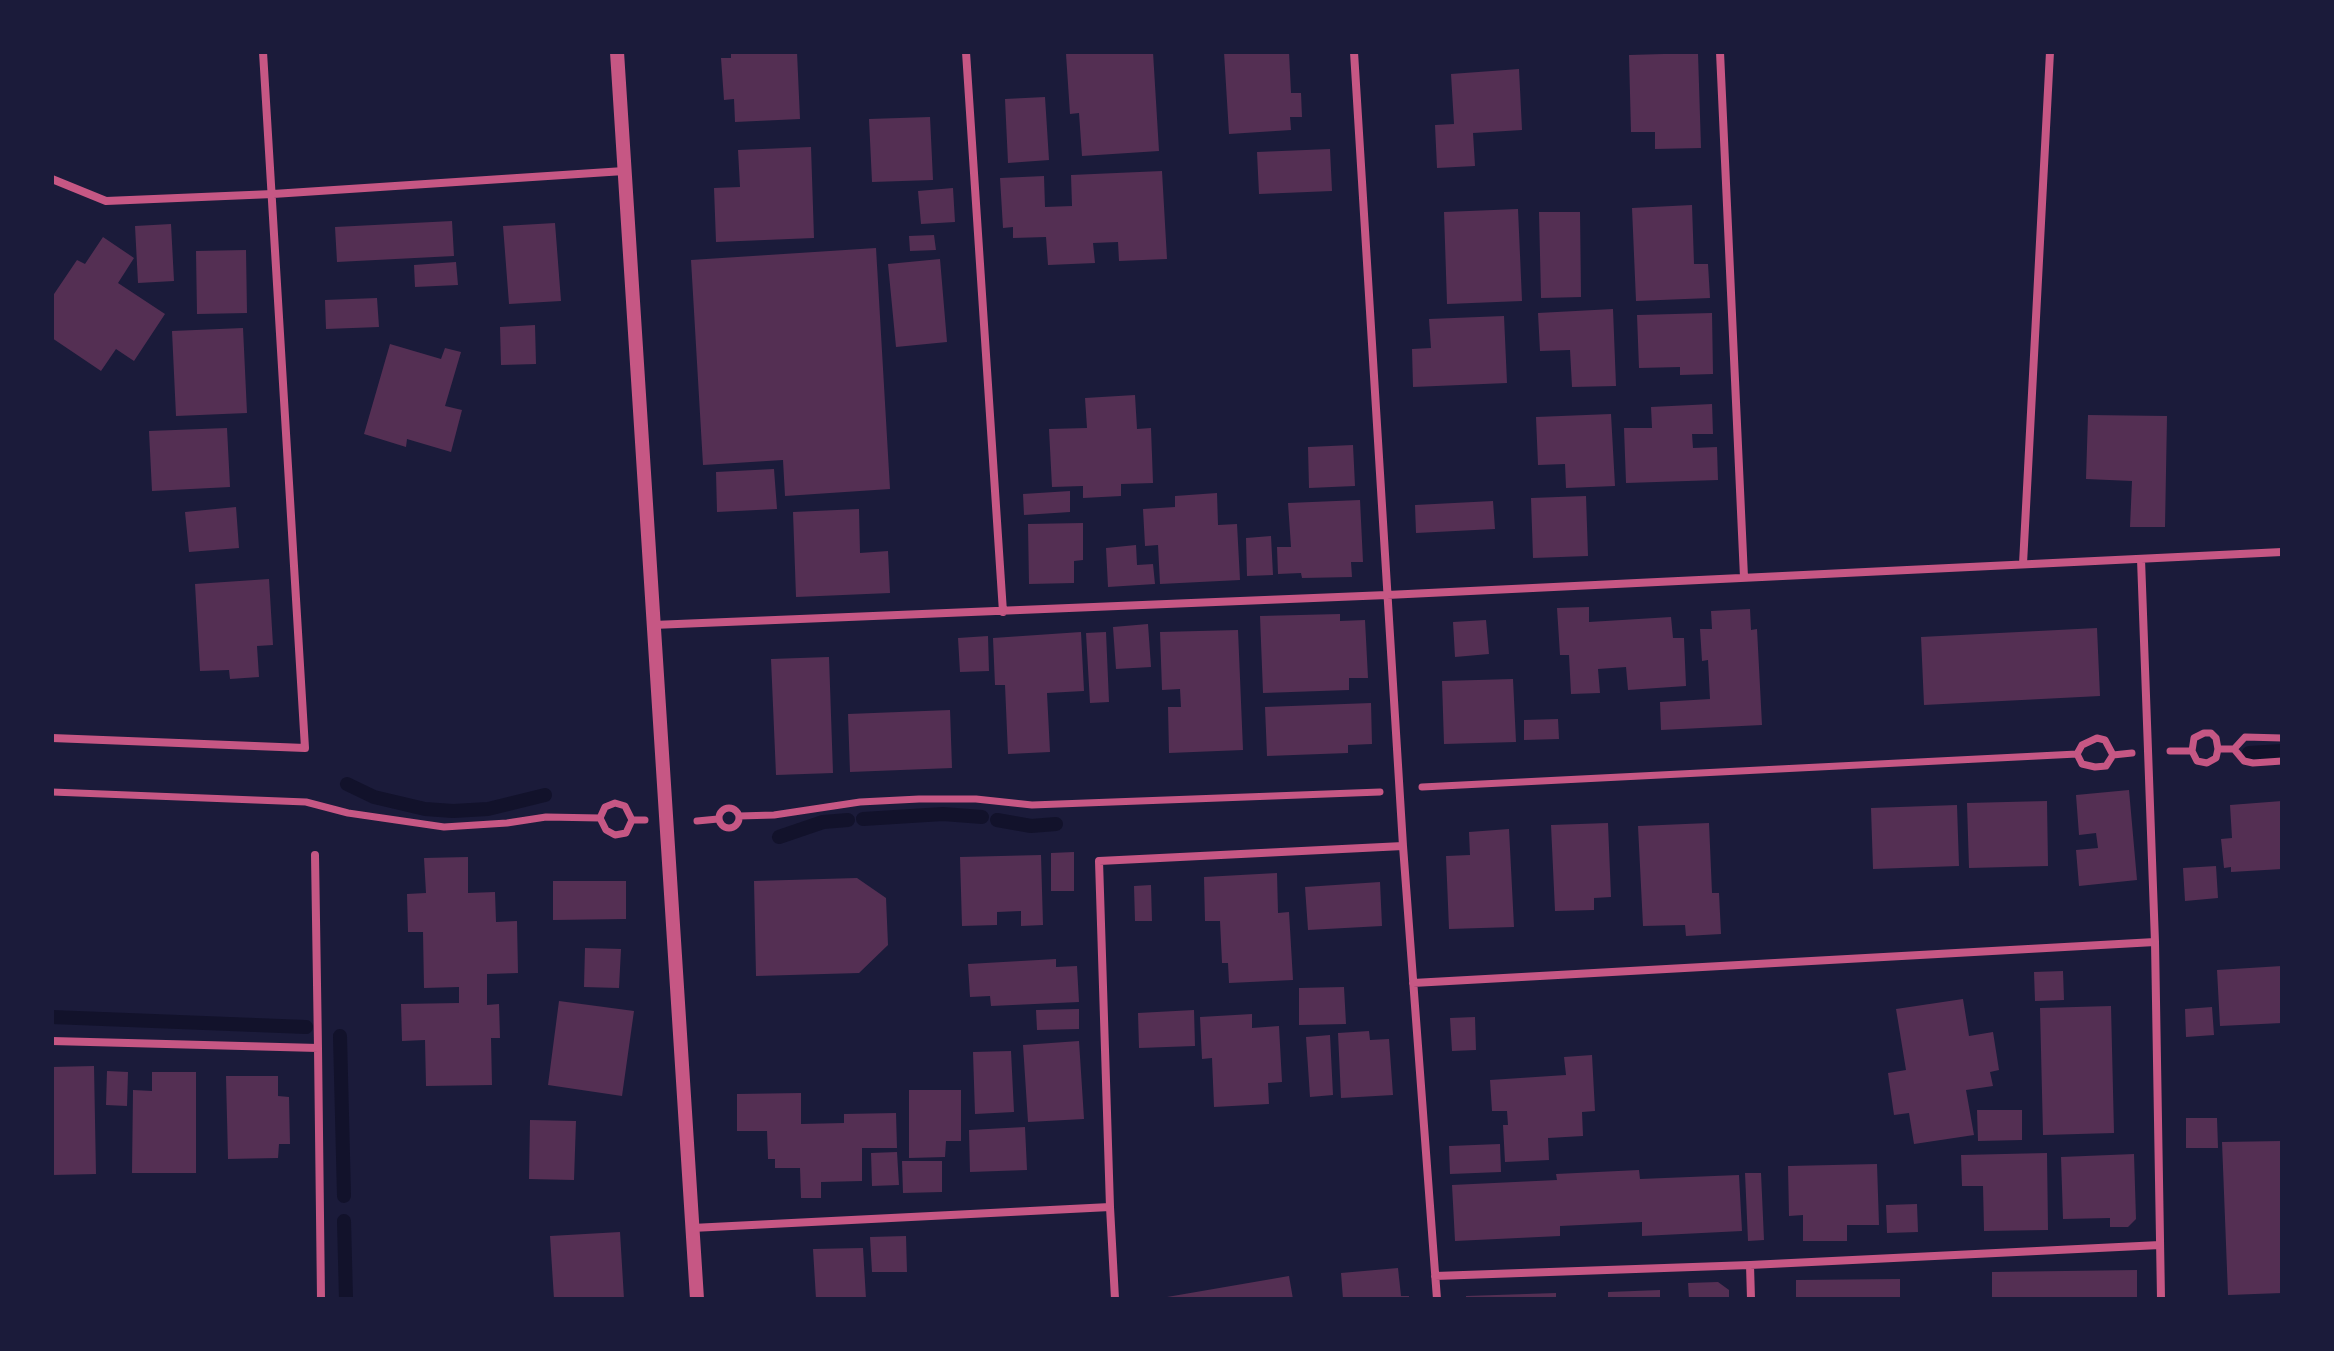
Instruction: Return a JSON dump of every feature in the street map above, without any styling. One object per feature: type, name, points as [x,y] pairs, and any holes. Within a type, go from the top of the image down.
[{"type":"street","points":[[52,738],[305,748],[263,52]]},
{"type":"street","points":[[617,52],[697,1299]]},
{"type":"street","points":[[966,52],[1003,612]]},
{"type":"street","points":[[1354,52],[1403,846],[1437,1299]]},
{"type":"street","points":[[1720,52],[1744,577]]},
{"type":"street","points":[[2023,564],[2050,52]]},
{"type":"street","points":[[52,179],[106,201],[273,194],[624,171]]},
{"type":"street","points":[[653,625],[1387,595],[2282,552]]},
{"type":"street","points":[[2141,559],[2155,942],[2161,1299]]},
{"type":"street","points":[[2211,733],[2216,738],[2216,758],[2207,763],[2197,761],[2192,751],[2194,738],[2211,733]]},
{"type":"street","points":[[2218,749],[2234,749],[2245,737],[2282,738]]},
{"type":"street","points":[[2077,754],[2082,745],[2097,738],[2105,740],[2113,755]]},
{"type":"street","points":[[2234,749],[2244,761],[2282,761]]},
{"type":"street","points":[[2170,751],[2192,751]]},
{"type":"street","points":[[2113,755],[2132,753]]},
{"type":"street","points":[[2077,754],[2082,764],[2095,767],[2106,766],[2113,755]]},
{"type":"street","points":[[1422,787],[2077,754]]},
{"type":"street","points":[[52,792],[306,802],[348,813],[444,827],[546,817],[600,818]]},
{"type":"street","points":[[739,816],[774,815],[860,802],[919,799],[976,799],[1032,805],[1380,792]]},
{"type":"street","points":[[600,818],[605,807],[615,803],[625,806],[632,820]]},
{"type":"street","points":[[725,808],[733,808],[739,816],[738,823],[730,828],[723,827],[718,819],[725,808]]},
{"type":"street","points":[[600,818],[606,830],[615,835],[626,833],[632,820]]},
{"type":"street","points":[[697,821],[718,819]]},
{"type":"street","points":[[632,820],[645,820]]},
{"type":"street","points":[[1115,1299],[1099,861],[1403,846]]},
{"type":"street","points":[[315,855],[321,1299]]},
{"type":"street","points":[[1413,983],[2155,942]]},
{"type":"street","points":[[52,1041],[318,1048]]},
{"type":"street","points":[[692,1228],[1110,1207]]},
{"type":"street","points":[[1435,1276],[1750,1265],[2160,1245]]},
{"type":"street","points":[[1750,1265],[1751,1299]]},
{"type":"building","points":[[731,52],[797,52],[800,119],[735,122],[734,99],[724,100],[721,58],[731,58]]},
{"type":"building","points":[[1153,52],[1159,151],[1082,156],[1079,113],[1070,114],[1066,54]]},
{"type":"building","points":[[1224,52],[1289,52],[1291,93],[1301,93],[1302,117],[1290,117],[1291,130],[1229,134]]},
{"type":"building","points":[[1698,53],[1701,148],[1655,149],[1655,132],[1631,132],[1629,55]]},
{"type":"building","points":[[1519,69],[1522,130],[1473,133],[1475,166],[1437,168],[1435,125],[1454,124],[1451,74]]},
{"type":"building","points":[[1045,97],[1049,160],[1008,163],[1005,99]]},
{"type":"building","points":[[930,117],[933,180],[872,182],[869,119]]},
{"type":"building","points":[[811,147],[814,238],[716,242],[714,188],[740,187],[738,150]]},
{"type":"building","points":[[1330,149],[1332,191],[1259,194],[1257,152]]},
{"type":"building","points":[[1162,171],[1167,259],[1119,261],[1118,242],[1093,243],[1095,263],[1048,265],[1046,237],[1013,238],[1013,227],[1003,228],[1000,178],[1044,176],[1045,207],[1072,206],[1071,175]]},
{"type":"building","points":[[953,188],[955,222],[921,224],[918,191]]},
{"type":"building","points":[[1692,205],[1694,264],[1708,264],[1710,298],[1636,301],[1632,208]]},
{"type":"building","points":[[1518,209],[1522,301],[1447,304],[1444,212]]},
{"type":"building","points":[[1539,212],[1580,212],[1581,297],[1541,298]]},
{"type":"building","points":[[452,221],[454,256],[337,262],[335,227]]},
{"type":"building","points":[[555,223],[561,301],[509,304],[503,226]]},
{"type":"building","points":[[171,224],[174,281],[138,283],[135,226]]},
{"type":"building","points":[[934,235],[936,250],[910,251],[909,236]]},
{"type":"building","points":[[103,237],[134,258],[118,283],[165,314],[134,361],[116,349],[101,371],[52,338],[52,297],[77,260],[85,264]]},
{"type":"building","points":[[876,248],[890,489],[785,496],[783,460],[703,465],[691,260]]},
{"type":"building","points":[[246,250],[247,313],[197,314],[196,251]]},
{"type":"building","points":[[940,259],[947,342],[896,347],[888,264]]},
{"type":"building","points":[[456,262],[458,285],[415,287],[414,265]]},
{"type":"building","points":[[377,298],[379,327],[326,329],[325,300]]},
{"type":"building","points":[[1613,309],[1616,386],[1572,387],[1570,350],[1540,351],[1538,313]]},
{"type":"building","points":[[1712,313],[1713,374],[1680,375],[1680,367],[1639,368],[1637,315]]},
{"type":"building","points":[[1504,316],[1507,383],[1413,387],[1412,349],[1431,348],[1429,319]]},
{"type":"building","points":[[535,325],[536,364],[501,365],[500,327]]},
{"type":"building","points":[[243,328],[247,413],[176,416],[172,331]]},
{"type":"building","points":[[390,344],[441,359],[445,348],[461,352],[445,406],[462,410],[451,452],[407,439],[406,447],[364,434]]},
{"type":"building","points":[[1135,395],[1137,429],[1151,428],[1153,483],[1121,484],[1121,496],[1083,498],[1083,486],[1052,487],[1049,429],[1087,428],[1085,398]]},
{"type":"building","points":[[1712,404],[1713,434],[1692,434],[1693,448],[1717,447],[1718,480],[1626,483],[1624,428],[1652,428],[1651,407]]},
{"type":"building","points":[[1611,414],[1615,486],[1566,488],[1565,464],[1538,465],[1536,417]]},
{"type":"building","points":[[2088,415],[2167,416],[2165,527],[2130,527],[2132,481],[2086,479]]},
{"type":"building","points":[[227,428],[230,487],[152,491],[149,431]]},
{"type":"building","points":[[1353,445],[1355,486],[1309,488],[1308,447]]},
{"type":"building","points":[[774,469],[777,509],[717,512],[716,472]]},
{"type":"building","points":[[1070,491],[1070,512],[1024,515],[1023,494]]},
{"type":"building","points":[[1217,493],[1218,525],[1237,524],[1240,580],[1160,584],[1158,545],[1145,546],[1143,509],[1175,507],[1175,496]]},
{"type":"building","points":[[1586,496],[1588,556],[1533,558],[1531,498]]},
{"type":"building","points":[[1360,500],[1363,562],[1351,562],[1352,577],[1302,578],[1301,573],[1278,574],[1277,547],[1291,547],[1288,503]]},
{"type":"building","points":[[1493,501],[1495,529],[1416,533],[1415,505]]},
{"type":"building","points":[[236,507],[239,548],[189,552],[185,512]]},
{"type":"building","points":[[859,509],[860,553],[888,551],[890,593],[796,597],[793,512]]},
{"type":"building","points":[[1083,523],[1083,560],[1074,561],[1074,583],[1029,584],[1028,524]]},
{"type":"building","points":[[1271,536],[1273,575],[1247,576],[1246,538]]},
{"type":"building","points":[[1136,545],[1137,565],[1153,564],[1155,584],[1108,587],[1106,548]]},
{"type":"building","points":[[269,579],[273,645],[257,646],[259,677],[230,679],[229,670],[200,671],[195,584]]},
{"type":"building","points":[[1589,607],[1589,622],[1671,617],[1673,638],[1684,638],[1686,686],[1628,690],[1626,667],[1598,669],[1600,693],[1571,694],[1569,655],[1560,655],[1557,608]]},
{"type":"building","points":[[1750,609],[1751,630],[1757,629],[1762,725],[1661,730],[1660,702],[1710,699],[1708,660],[1702,661],[1700,629],[1712,629],[1711,611]]},
{"type":"building","points":[[1340,614],[1340,621],[1365,620],[1368,678],[1349,678],[1349,690],[1263,693],[1260,616]]},
{"type":"building","points":[[1486,620],[1489,654],[1455,657],[1453,622]]},
{"type":"building","points":[[1148,624],[1151,667],[1116,669],[1113,627]]},
{"type":"building","points":[[2097,628],[2100,696],[1924,705],[1921,637]]},
{"type":"building","points":[[1238,630],[1243,750],[1169,753],[1168,707],[1181,707],[1180,689],[1162,690],[1160,632]]},
{"type":"building","points":[[1081,632],[1084,691],[1047,693],[1050,752],[1008,754],[1005,685],[995,685],[993,638]]},
{"type":"building","points":[[1106,632],[1109,702],[1090,703],[1086,633]]},
{"type":"building","points":[[988,636],[989,671],[960,672],[958,638]]},
{"type":"building","points":[[829,657],[833,773],[776,775],[771,659]]},
{"type":"building","points":[[1513,679],[1516,742],[1444,744],[1442,681]]},
{"type":"building","points":[[1371,703],[1372,744],[1348,745],[1348,753],[1267,756],[1265,707]]},
{"type":"building","points":[[950,710],[952,768],[850,772],[848,714]]},
{"type":"building","points":[[1558,719],[1559,739],[1524,740],[1524,720]]},
{"type":"building","points":[[2129,790],[2137,880],[2079,886],[2076,850],[2098,848],[2096,833],[2079,835],[2076,795]]},
{"type":"building","points":[[2047,801],[2048,866],[1969,868],[1967,803]]},
{"type":"building","points":[[2282,801],[2282,869],[2231,872],[2231,867],[2224,868],[2221,839],[2232,838],[2230,805]]},
{"type":"building","points":[[1957,805],[1959,866],[1873,869],[1871,808]]},
{"type":"building","points":[[1608,823],[1611,897],[1594,898],[1594,910],[1555,911],[1551,825]]},
{"type":"building","points":[[1709,823],[1712,893],[1719,893],[1721,934],[1686,936],[1685,925],[1643,926],[1638,826]]},
{"type":"building","points":[[1509,829],[1514,927],[1449,929],[1446,856],[1470,855],[1469,832]]},
{"type":"building","points":[[1074,852],[1074,891],[1051,891],[1051,853]]},
{"type":"building","points":[[1041,855],[1043,925],[1021,926],[1021,911],[997,912],[997,925],[962,926],[960,857]]},
{"type":"building","points":[[468,857],[468,893],[495,892],[496,922],[517,921],[518,973],[487,974],[487,1005],[499,1004],[500,1038],[491,1038],[492,1085],[426,1086],[425,1040],[402,1041],[401,1004],[459,1003],[459,987],[424,988],[423,932],[408,932],[407,894],[426,893],[424,858]]},
{"type":"building","points":[[2216,866],[2218,898],[2185,901],[2183,868]]},
{"type":"building","points":[[1277,873],[1278,913],[1289,912],[1293,980],[1229,983],[1228,963],[1222,963],[1220,921],[1205,921],[1204,877]]},
{"type":"building","points":[[857,878],[886,898],[888,945],[859,973],[756,976],[754,881]]},
{"type":"building","points":[[553,881],[626,881],[626,919],[553,920]]},
{"type":"building","points":[[1380,882],[1382,926],[1308,930],[1305,887]]},
{"type":"building","points":[[1151,885],[1152,921],[1135,921],[1134,886]]},
{"type":"building","points":[[585,948],[621,949],[619,988],[584,987]]},
{"type":"building","points":[[1056,959],[1056,967],[1077,966],[1079,1002],[991,1006],[990,996],[970,997],[968,964]]},
{"type":"building","points":[[2282,966],[2282,1023],[2220,1026],[2217,970]]},
{"type":"building","points":[[2063,971],[2064,1000],[2035,1001],[2034,972]]},
{"type":"building","points":[[1344,987],[1346,1024],[1299,1025],[1299,988]]},
{"type":"building","points":[[1963,999],[1969,1036],[1993,1032],[1999,1070],[1990,1072],[1993,1086],[1966,1090],[1974,1135],[1914,1144],[1909,1113],[1894,1115],[1888,1073],[1906,1070],[1896,1009]]},
{"type":"building","points":[[559,1001],[634,1011],[622,1096],[548,1085]]},
{"type":"building","points":[[2111,1006],[2114,1133],[2043,1135],[2040,1008]]},
{"type":"building","points":[[2212,1007],[2214,1035],[2186,1037],[2185,1009]]},
{"type":"building","points":[[1079,1009],[1079,1029],[1037,1030],[1036,1010]]},
{"type":"building","points":[[1194,1010],[1195,1046],[1139,1048],[1138,1013]]},
{"type":"building","points":[[1252,1014],[1252,1028],[1279,1026],[1282,1082],[1268,1083],[1269,1104],[1214,1107],[1212,1058],[1202,1059],[1200,1017]]},
{"type":"building","points":[[1475,1017],[1476,1050],[1452,1051],[1450,1018]]},
{"type":"building","points":[[1369,1031],[1370,1040],[1389,1039],[1393,1095],[1341,1098],[1338,1033]]},
{"type":"building","points":[[1330,1035],[1333,1095],[1310,1097],[1306,1037]]},
{"type":"building","points":[[1079,1041],[1084,1119],[1028,1122],[1023,1045]]},
{"type":"building","points":[[1011,1051],[1014,1112],[975,1114],[973,1052]]},
{"type":"building","points":[[1592,1055],[1595,1111],[1582,1112],[1583,1136],[1548,1138],[1549,1160],[1505,1162],[1503,1125],[1508,1125],[1507,1111],[1492,1111],[1490,1080],[1566,1075],[1564,1057]]},
{"type":"building","points":[[94,1066],[96,1174],[52,1175],[52,1067]]},
{"type":"building","points":[[107,1071],[128,1072],[127,1106],[106,1105]]},
{"type":"building","points":[[152,1072],[196,1072],[196,1173],[132,1173],[133,1090],[152,1091]]},
{"type":"building","points":[[226,1076],[278,1076],[278,1096],[289,1097],[290,1144],[279,1144],[278,1158],[228,1159]]},
{"type":"building","points":[[909,1090],[961,1090],[961,1141],[946,1141],[945,1157],[909,1158]]},
{"type":"building","points":[[801,1093],[801,1124],[844,1123],[844,1114],[896,1113],[897,1148],[862,1148],[862,1181],[821,1182],[821,1198],[801,1198],[800,1168],[775,1168],[775,1159],[768,1159],[767,1131],[737,1131],[737,1094]]},
{"type":"building","points":[[1977,1110],[2022,1110],[2022,1140],[1978,1141]]},
{"type":"building","points":[[2186,1118],[2217,1118],[2218,1148],[2186,1148]]},
{"type":"building","points":[[530,1120],[576,1121],[574,1180],[529,1179]]},
{"type":"building","points":[[1025,1127],[1027,1170],[970,1172],[969,1130]]},
{"type":"building","points":[[2282,1141],[2282,1293],[2228,1295],[2222,1142]]},
{"type":"building","points":[[1500,1144],[1501,1172],[1450,1174],[1449,1146]]},
{"type":"building","points":[[897,1152],[899,1185],[872,1186],[871,1153]]},
{"type":"building","points":[[2047,1153],[2048,1230],[1984,1231],[1983,1186],[1962,1186],[1961,1155]]},
{"type":"building","points":[[2134,1154],[2136,1219],[2128,1227],[2110,1227],[2110,1218],[2063,1219],[2061,1157]]},
{"type":"building","points":[[902,1161],[942,1161],[942,1192],[903,1193]]},
{"type":"building","points":[[1877,1164],[1879,1225],[1847,1225],[1847,1241],[1803,1241],[1803,1215],[1789,1216],[1788,1166]]},
{"type":"building","points":[[1639,1170],[1640,1179],[1739,1175],[1742,1231],[1642,1236],[1642,1222],[1560,1226],[1560,1236],[1455,1241],[1452,1185],[1557,1180],[1556,1174]]},
{"type":"building","points":[[1745,1173],[1761,1173],[1764,1240],[1748,1241]]},
{"type":"building","points":[[1917,1204],[1918,1232],[1887,1233],[1886,1205]]},
{"type":"building","points":[[620,1232],[624,1299],[554,1299],[550,1236]]},
{"type":"building","points":[[906,1236],[907,1272],[872,1272],[870,1237]]},
{"type":"building","points":[[863,1248],[866,1299],[816,1299],[813,1249]]},
{"type":"building","points":[[1398,1268],[1401,1296],[1409,1296],[1409,1299],[1343,1299],[1341,1273]]},
{"type":"building","points":[[2137,1270],[2137,1299],[1992,1299],[1992,1272]]},
{"type":"building","points":[[1289,1276],[1293,1299],[1167,1299],[1167,1297]]},
{"type":"building","points":[[1900,1279],[1900,1299],[1796,1299],[1796,1280]]},
{"type":"building","points":[[1718,1282],[1729,1290],[1729,1299],[1689,1299],[1688,1283]]},
{"type":"building","points":[[1660,1290],[1660,1299],[1608,1299],[1608,1292]]},
{"type":"building","points":[[1556,1293],[1556,1299],[1466,1299],[1466,1296]]},
{"type":"waterway","points":[[2249,753],[2282,751]]},
{"type":"waterway","points":[[347,784],[374,797],[425,809],[453,811],[488,809],[545,795]]},
{"type":"waterway","points":[[863,819],[943,814],[982,817]]},
{"type":"waterway","points":[[779,837],[823,822],[848,820]]},
{"type":"waterway","points":[[997,820],[1031,826],[1056,824]]},
{"type":"waterway","points":[[52,1017],[306,1027]]},
{"type":"waterway","points":[[340,1036],[344,1196]]},
{"type":"waterway","points":[[344,1221],[346,1299]]}]
